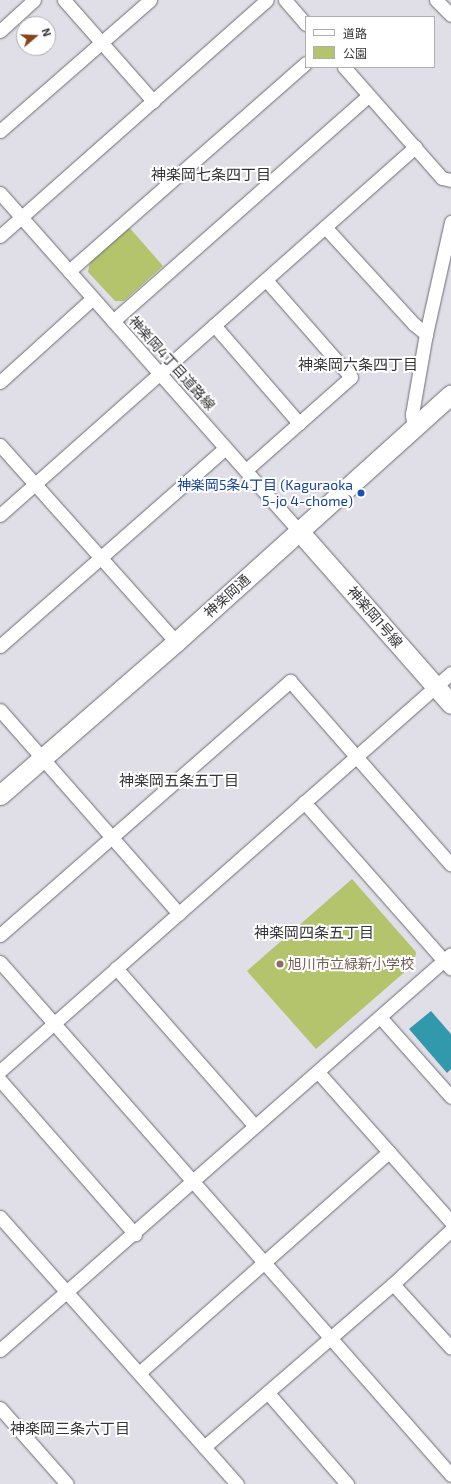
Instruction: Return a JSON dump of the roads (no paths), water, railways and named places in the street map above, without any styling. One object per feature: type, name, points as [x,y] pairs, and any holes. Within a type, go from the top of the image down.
[{"type":"street","points":[[0,31],[34,0]]},
{"type":"street","points":[[64,0],[152,101]]},
{"type":"street","points":[[0,132],[150,0]]},
{"type":"street","points":[[0,236],[267,0]]},
{"type":"street","points":[[286,0],[305,23]]},
{"type":"street","points":[[436,0],[451,15]]},
{"type":"street","points":[[69,271],[305,64]]},
{"type":"street","points":[[345,68],[442,178],[451,180]]},
{"type":"street","points":[[113,321],[368,96]]},
{"type":"street","points":[[0,515],[415,147]]},
{"type":"street","name":"神楽岡4丁目道路線","points":[[0,193],[299,531]]},
{"type":"street","points":[[414,429],[412,414],[426,334],[451,222]]},
{"type":"street","points":[[325,227],[414,324],[426,334]]},
{"type":"street","points":[[246,470],[351,378],[266,280]]},
{"type":"street","points":[[0,382],[93,298]]},
{"type":"street","points":[[214,325],[299,422]]},
{"type":"street","name":"神楽岡通","points":[[0,795],[176,642],[414,429],[451,394]]},
{"type":"street","points":[[0,445],[100,560],[176,642]]},
{"type":"street","points":[[0,646],[100,560],[225,448]]},
{"type":"street","name":"神楽岡1号線","points":[[299,531],[451,704]]},
{"type":"street","points":[[0,1071],[451,673]]},
{"type":"street","points":[[0,935],[290,682],[451,864]]},
{"type":"street","points":[[0,710],[179,914]]},
{"type":"street","points":[[2,1344],[67,1292],[135,1234],[380,1017],[449,961],[304,802]]},
{"type":"street","points":[[0,962],[52,1024],[451,1474]]},
{"type":"street","points":[[116,968],[256,1126]]},
{"type":"street","points":[[380,1017],[451,1097]]},
{"type":"street","points":[[318,1072],[451,1222]]},
{"type":"street","points":[[0,1080],[135,1234]]},
{"type":"street","points":[[139,1373],[389,1152]]},
{"type":"street","points":[[0,1217],[237,1484]]},
{"type":"street","points":[[204,1447],[393,1284],[451,1230]]},
{"type":"street","points":[[393,1284],[451,1348]]},
{"type":"street","points":[[268,1393],[347,1484]]},
{"type":"street","points":[[0,1408],[67,1484]]},
{"type":"water","points":[[431,1011],[451,1034],[451,1069],[447,1073],[409,1029]]},
{"type":"place","name":"神楽岡5条4丁目 (Kaguraoka 5-jo 4-chome)","points":[[361,493]]},
{"type":"place","name":"旭川市立緑新小学校","points":[[280,964]]},
{"type":"district","name":"神楽岡七条四丁目","points":[[211,175]]},
{"type":"district","name":"神楽岡六条四丁目","points":[[358,365]]},
{"type":"district","name":"神楽岡五条五丁目","points":[[179,781]]},
{"type":"district","name":"神楽岡四条五丁目","points":[[314,933]]},
{"type":"district","name":"神楽岡三条六丁目","points":[[70,1429]]}]
